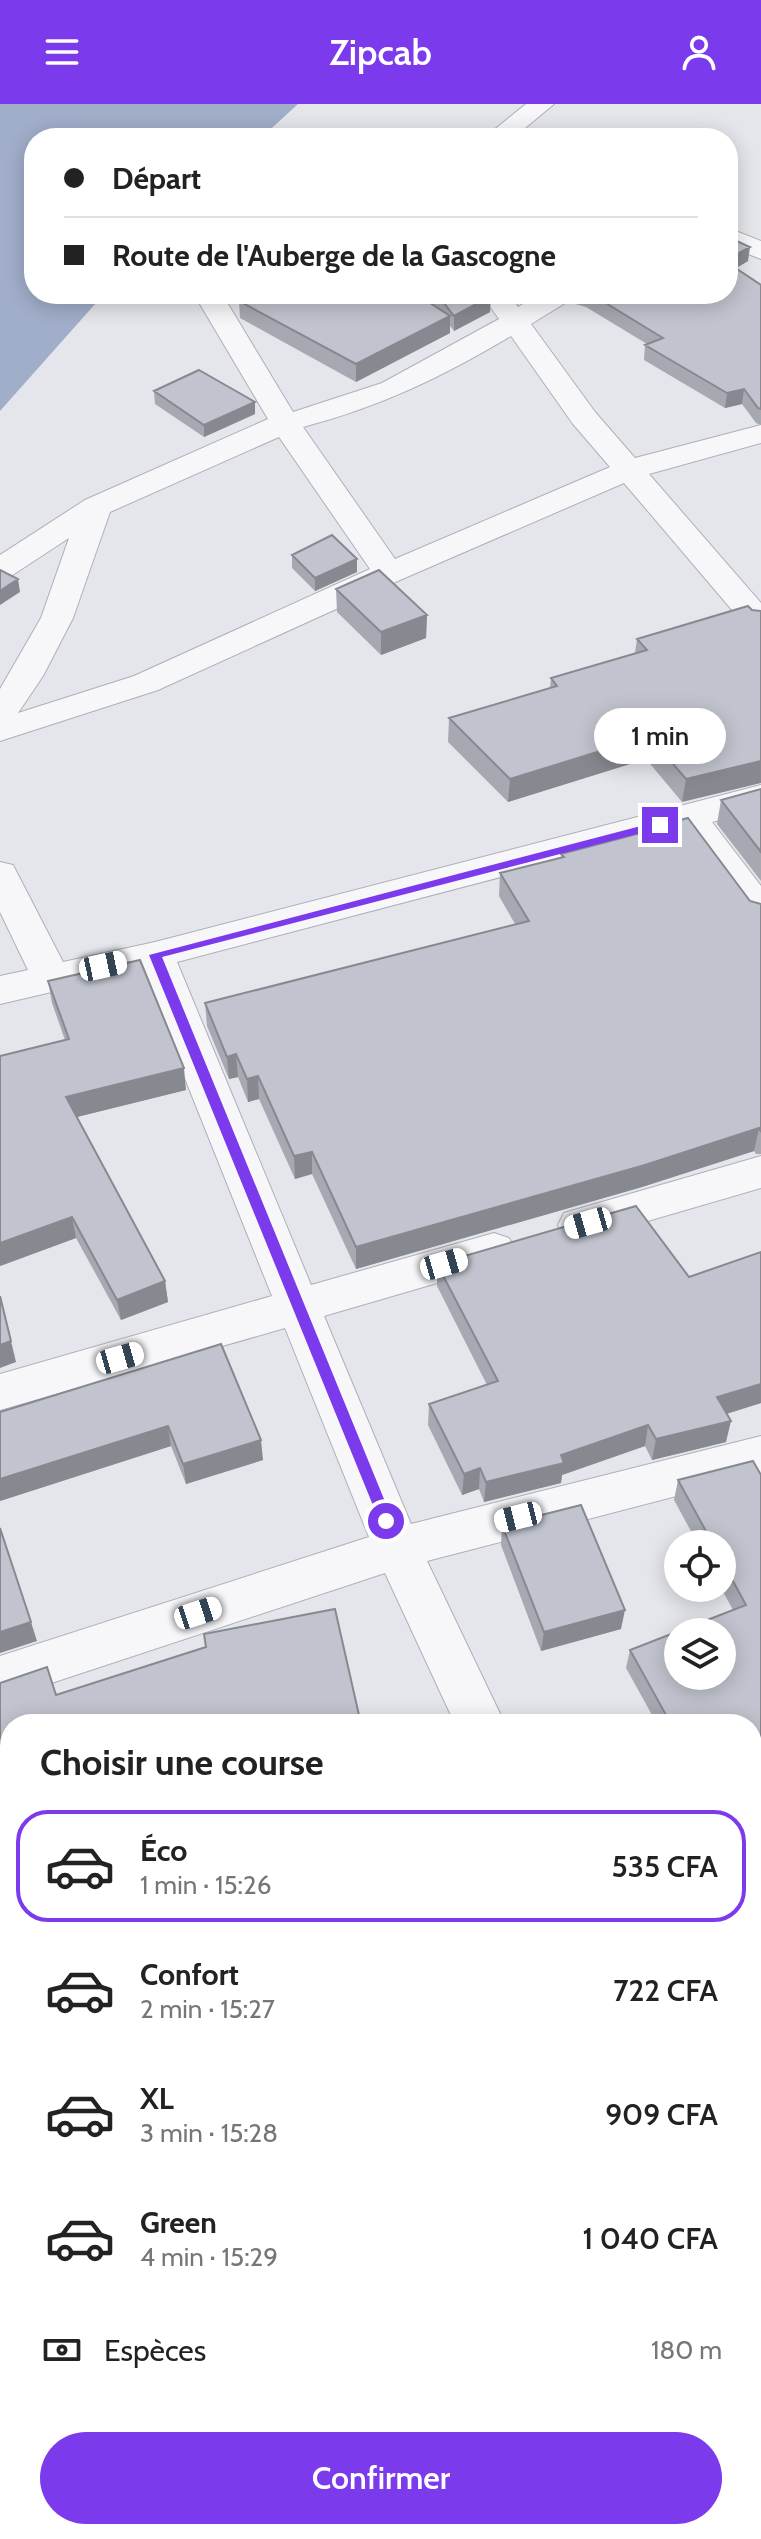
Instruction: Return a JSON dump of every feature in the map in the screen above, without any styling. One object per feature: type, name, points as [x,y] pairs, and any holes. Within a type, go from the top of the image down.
[{"type":"street","points":[[510,128],[542,104]]},
{"type":"street","points":[[738,241],[761,251]]},
{"type":"street","points":[[214,304],[330,493],[389,573]]},
{"type":"street","points":[[502,304],[584,418],[761,623]]},
{"type":"street","points":[[0,569],[96,507],[285,423],[341,408],[392,389],[544,304]]},
{"type":"street","points":[[0,730],[146,683],[389,573],[631,469],[761,434]]},
{"type":"street","points":[[0,714],[26,676],[57,618],[96,507]]},
{"type":"street","points":[[0,990],[155,955],[761,797]]},
{"type":"street","points":[[689,817],[761,913]]},
{"type":"street","points":[[0,874],[51,978]]},
{"type":"street","points":[[155,955],[397,1548],[475,1714]]},
{"type":"street","points":[[0,1392],[761,1172]]},
{"type":"street","points":[[0,1678],[397,1548],[761,1455]]},
{"type":"water","points":[[0,104],[298,104],[272,128],[24,128],[24,304],[95,304],[0,411]]},
{"type":"building","points":[[738,242],[750,247],[738,254]]},
{"type":"building","points":[[738,270],[761,285],[761,409],[744,389],[727,393],[645,345],[663,338],[607,304],[738,304]]},
{"type":"building","points":[[245,304],[431,304],[450,316],[356,364]]},
{"type":"building","points":[[445,304],[476,304],[454,316]]},
{"type":"building","points":[[199,370],[255,402],[204,425],[154,391]]},
{"type":"building","points":[[332,535],[357,559],[315,578],[292,555]]},
{"type":"building","points":[[0,570],[18,579],[0,591]]},
{"type":"building","points":[[379,570],[427,615],[381,632],[336,589]]},
{"type":"building","points":[[748,606],[761,611],[761,761],[686,779],[649,736],[510,779],[449,718],[557,686],[551,678],[647,650],[637,639]]},
{"type":"building","points":[[761,789],[761,852],[721,800]]},
{"type":"building","points":[[688,818],[750,901],[761,904],[761,1132],[759,1128],[645,1165],[356,1247],[312,1152],[294,1156],[258,1076],[247,1079],[236,1054],[227,1057],[205,1003],[529,921],[500,873],[564,857],[561,854]]},
{"type":"building","points":[[140,960],[184,1068],[66,1097],[165,1281],[117,1300],[72,1217],[0,1243],[0,1056],[69,1039],[48,981]]},
{"type":"building","points":[[636,1206],[689,1277],[761,1252],[761,1384],[717,1397],[731,1421],[656,1439],[648,1425],[561,1455],[564,1463],[486,1482],[480,1468],[464,1474],[429,1404],[498,1381],[437,1264]]},
{"type":"building","points":[[0,1296],[11,1341],[0,1345]]},
{"type":"building","points":[[221,1344],[261,1440],[183,1464],[168,1426],[0,1479],[0,1412]]},
{"type":"building","points":[[753,1461],[761,1475],[761,1714],[665,1714],[630,1650],[664,1637],[664,1690],[736,1690],[736,1618],[712,1618],[746,1605],[736,1587],[736,1530],[705,1530],[678,1480]]},
{"type":"building","points":[[581,1505],[625,1610],[544,1632],[502,1525]]},
{"type":"building","points":[[0,1528],[31,1622],[0,1632]]},
{"type":"building","points":[[335,1609],[359,1714],[0,1714],[0,1683],[47,1667],[56,1695],[206,1647],[204,1634]]},
{"type":"route","points":[[386,1521],[155,955],[660,825]]}]
